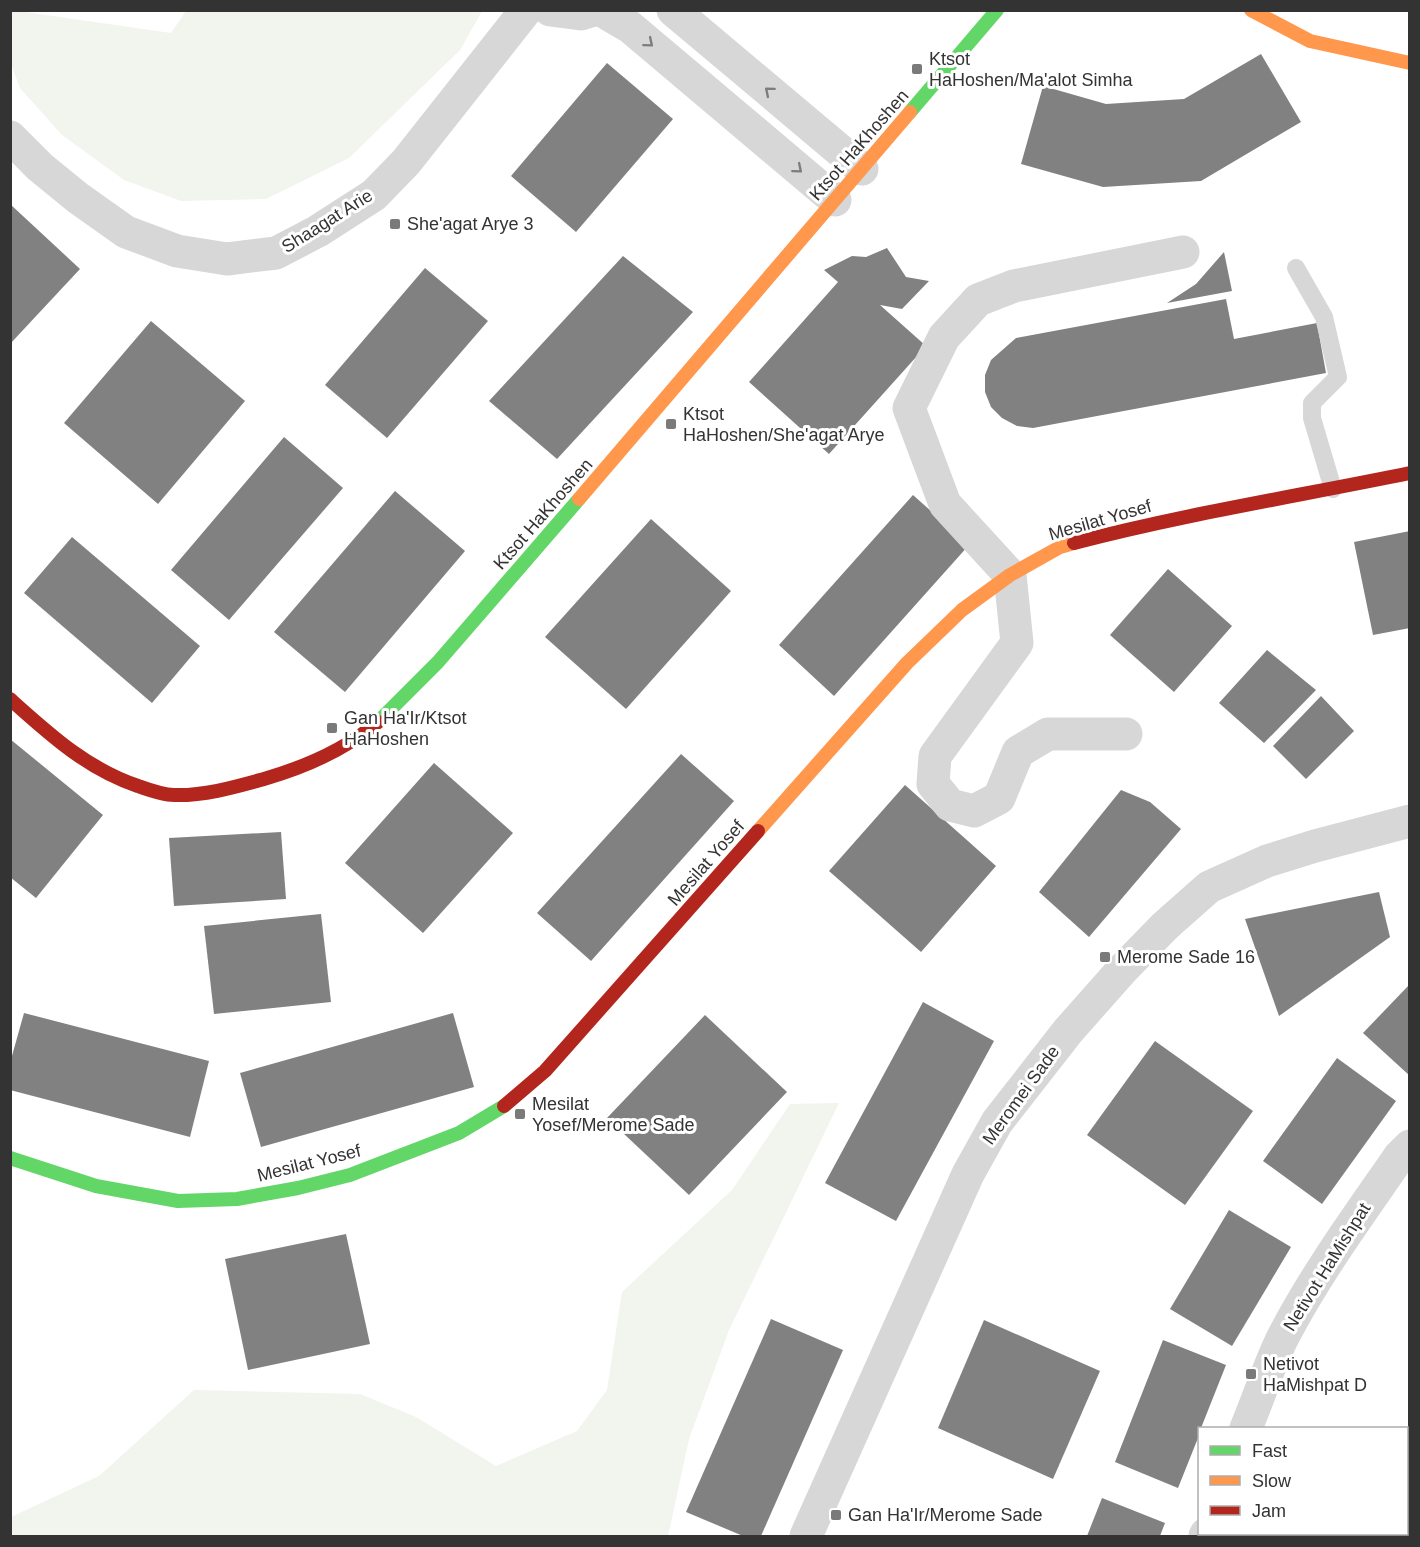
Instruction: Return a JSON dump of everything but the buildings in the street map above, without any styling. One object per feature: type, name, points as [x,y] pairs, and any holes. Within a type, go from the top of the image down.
[{"type":"street","name":"Shaagat Arie","points":[[10,137],[40,167],[78,198],[126,232],[177,250],[228,259],[276,253],[318,231],[374,195],[406,162],[526,10]]},
{"type":"street","points":[[550,10],[581,14],[594,10]]},
{"type":"street","points":[[601,10],[630,27],[835,200]]},
{"type":"street","points":[[673,10],[862,169]]},
{"type":"street","name":"Ktsot HaKhoshen","points":[[10,699],[50,735],[96,768],[129,783],[171,795],[216,790],[280,774],[314,763],[360,736],[404,700],[462,635],[997,10]]},
{"type":"street","points":[[1251,10],[1310,41],[1386,60],[1410,63]]},
{"type":"street","points":[[1126,734],[1048,734],[1018,752],[999,798],[974,811],[950,806],[933,784],[935,756],[1017,643],[1010,575],[945,504],[909,408],[944,337],[978,300],[1014,286],[1183,252]]},
{"type":"street","name":"Mesilat Yosef","points":[[10,1158],[96,1186],[178,1202],[237,1199],[298,1188],[350,1175],[459,1132],[511,1102],[545,1071],[906,663],[962,610],[1010,575],[1060,547],[1124,530],[1410,472]]},
{"type":"street","name":"Meromei Sade","points":[[806,1536],[968,1174],[997,1122],[1073,1025],[1165,926],[1209,887],[1267,861],[1410,821]]},
{"type":"street","name":"Netivot HaMishpat","points":[[1246,1427],[1283,1337],[1309,1290],[1351,1226],[1410,1146]]},
{"type":"lane","points":[[1296,268],[1324,317],[1338,377],[1312,403],[1312,418],[1333,489]]},
{"type":"shaded area","points":[[11,10],[171,33],[186,11],[482,11],[460,50],[349,158],[266,199],[181,201],[124,180],[62,135],[20,88],[11,64]]},
{"type":"shaded area","points":[[839,1103],[729,1330],[689,1439],[668,1536],[11,1536],[11,1517],[99,1476],[194,1390],[360,1394],[416,1417],[496,1466],[577,1431],[607,1390],[622,1292],[732,1190],[790,1104]]},
{"type":"traffic: fast","points":[[910,112],[997,10]]},
{"type":"traffic: fast","points":[[378,722],[438,662],[579,499]]},
{"type":"traffic: fast","points":[[10,1158],[96,1186],[178,1201],[237,1199],[298,1188],[350,1175],[459,1133],[504,1106]]},
{"type":"traffic: slow","points":[[1251,10],[1310,41],[1410,63]]},
{"type":"traffic: slow","points":[[579,499],[910,112]]},
{"type":"traffic: slow","points":[[758,831],[907,663],[962,610],[1010,575],[1060,547],[1074,543]]},
{"type":"traffic: jam","points":[[1074,543],[1200,514],[1410,473]]},
{"type":"traffic: jam","points":[[10,699],[85,760],[119,779],[169,795],[219,790],[294,769],[338,749],[378,722]]},
{"type":"traffic: jam","points":[[504,1106],[545,1071],[758,831]]},
{"type":"place","name":"Ktsot HaHoshen/Ma'alot Simha","points":[[917,69]]},
{"type":"place","name":"She'agat Arye 3","points":[[395,224]]},
{"type":"place","name":"Ktsot HaHoshen/She'agat Arye","points":[[671,424]]},
{"type":"place","name":"Gan Ha'Ir/Ktsot HaHoshen","points":[[332,728]]},
{"type":"place","name":"Merome Sade 16","points":[[1105,957]]},
{"type":"place","name":"Mesilat Yosef/Merome Sade","points":[[520,1114]]},
{"type":"place","name":"Netivot HaMishpat D","points":[[1251,1374]]},
{"type":"place","name":"Gan Ha'Ir/Merome Sade","points":[[836,1515]]}]
